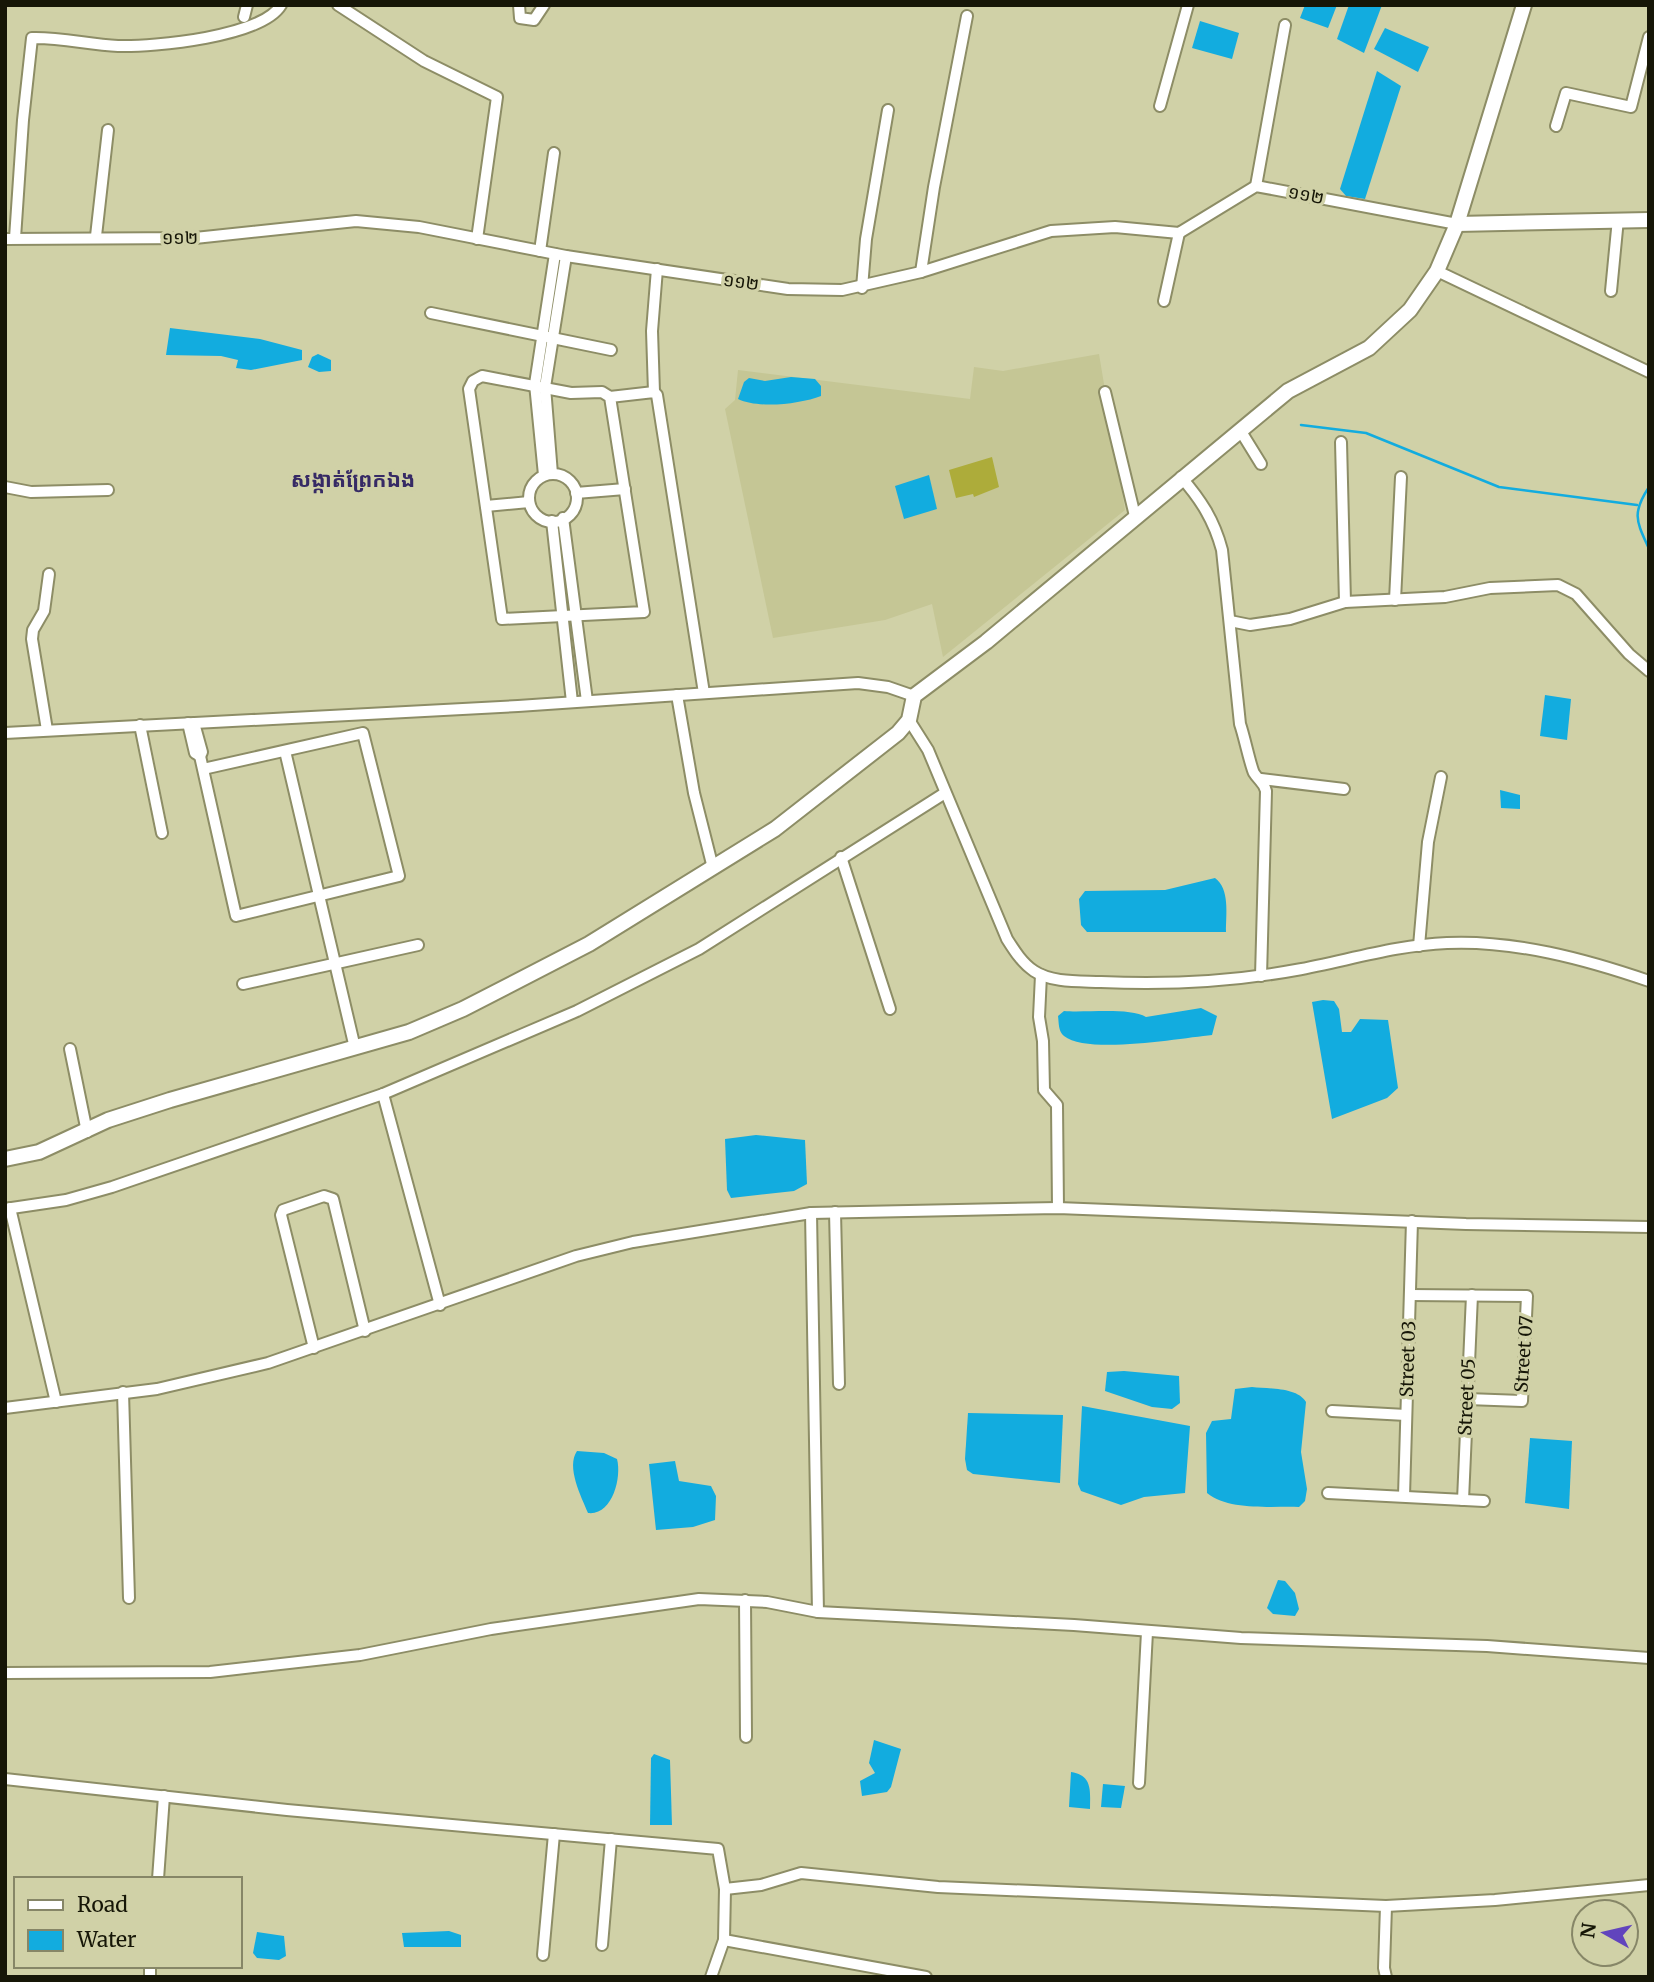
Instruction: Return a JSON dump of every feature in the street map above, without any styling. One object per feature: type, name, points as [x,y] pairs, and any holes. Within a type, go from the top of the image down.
[{"type":"street","points":[[244,17],[247,5]]},
{"type":"street","points":[[10,239],[32,38],[122,46],[204,39],[270,19],[281,5]]},
{"type":"street","points":[[338,5],[424,61],[497,97],[477,239]]},
{"type":"street","points":[[519,5],[520,18],[527,21],[534,20],[544,5]]},
{"type":"street","points":[[1160,106],[1188,5]]},
{"type":"street","points":[[5,1159],[39,1152],[108,1121],[170,1100],[409,1032],[519,981],[589,944],[713,868],[812,802],[898,733],[909,720],[914,696],[1023,612],[1181,477],[1288,391],[1370,348],[1410,310],[1437,271],[1457,224],[1524,5]]},
{"type":"street","points":[[921,272],[934,187],[967,16]]},
{"type":"street","points":[[1164,301],[1179,233],[1256,186],[1285,25]]},
{"type":"street","points":[[1556,126],[1566,93],[1631,107],[1649,37]]},
{"type":"street","points":[[862,288],[866,239],[888,110]]},
{"type":"street","points":[[96,236],[108,130]]},
{"type":"street","points":[[540,251],[554,153]]},
{"type":"street","name":"១១២","points":[[1256,186],[1457,224]]},
{"type":"street","points":[[1611,291],[1618,219]]},
{"type":"street","points":[[1457,224],[1649,220]]},
{"type":"street","name":"១១២","points":[[10,239],[96,236],[195,238],[356,221],[419,227],[560,255],[788,289],[862,288],[1051,231],[1115,227],[1179,233]]},
{"type":"street","points":[[548,475],[540,386],[560,255]]},
{"type":"street","points":[[657,269],[652,331],[654,392],[657,395],[704,693]]},
{"type":"street","points":[[1437,271],[1649,372]]},
{"type":"street","points":[[430,313],[611,350]]},
{"type":"street","points":[[610,397],[645,612],[502,619],[470,389],[473,381],[482,376],[571,393],[602,392],[610,397],[654,392]]},
{"type":"street","points":[[1105,393],[1135,516]]},
{"type":"street","points":[[1240,430],[1261,464]]},
{"type":"street","points":[[1341,442],[1345,602]]},
{"type":"street","points":[[548,475],[565,477],[576,493],[575,507],[558,520],[537,516],[529,502],[532,486],[548,475]]},
{"type":"street","points":[[1181,477],[1201,500],[1216,526],[1222,550],[1240,724],[1249,747],[1253,772],[1261,779],[1266,791],[1261,976]]},
{"type":"street","points":[[1395,600],[1401,477]]},
{"type":"street","points":[[5,487],[31,492],[108,490]]},
{"type":"street","points":[[576,493],[625,489]]},
{"type":"street","points":[[486,506],[529,502]]},
{"type":"street","points":[[558,520],[577,617],[587,701]]},
{"type":"street","points":[[558,520],[563,617],[572,702]]},
{"type":"street","points":[[47,730],[32,639],[33,630],[44,611],[49,574]]},
{"type":"street","points":[[1230,621],[1250,625],[1290,620],[1345,602],[1446,597],[1523,584],[1558,584],[1576,594],[1629,654],[1649,671]]},
{"type":"street","points":[[5,733],[572,702],[858,683],[888,687],[914,696]]},
{"type":"street","points":[[677,695],[694,793],[713,868]]},
{"type":"street","points":[[909,720],[928,750],[1007,939],[1017,955],[1041,975],[1069,980],[1157,984],[1261,976],[1419,946],[1488,942],[1618,970],[1649,981]]},
{"type":"street","points":[[191,723],[195,753],[200,756],[236,916],[399,876],[363,733],[203,769]]},
{"type":"street","points":[[140,725],[162,833]]},
{"type":"street","points":[[285,751],[333,964],[355,1048]]},
{"type":"street","points":[[1419,946],[1428,842],[1441,777]]},
{"type":"street","points":[[1261,779],[1345,789]]},
{"type":"street","points":[[56,1402],[8,1208],[66,1200],[112,1187],[383,1094],[577,1011],[666,967],[945,793]]},
{"type":"street","points":[[841,857],[890,1009]]},
{"type":"street","points":[[243,984],[418,945]]},
{"type":"street","points":[[1041,975],[1039,1017],[1043,1041],[1044,1090],[1057,1105],[1058,1208]]},
{"type":"street","points":[[70,1049],[87,1132]]},
{"type":"street","points":[[383,1094],[440,1305]]},
{"type":"street","points":[[314,1348],[281,1215],[283,1210],[324,1196],[333,1199],[365,1331]]},
{"type":"street","points":[[5,1408],[157,1389],[268,1363],[576,1256],[633,1242],[811,1213],[1058,1208],[1649,1227]]},
{"type":"street","points":[[835,1212],[839,1384]]},
{"type":"street","points":[[811,1213],[818,1612]]},
{"type":"street","name":"Street 03","points":[[1404,1496],[1412,1221]]},
{"type":"street","points":[[1410,1295],[1472,1295]]},
{"type":"street","name":"Street 07","points":[[1467,1399],[1522,1401],[1527,1296],[1472,1295]]},
{"type":"street","name":"Street 05","points":[[1463,1500],[1472,1295]]},
{"type":"street","points":[[123,1392],[129,1598]]},
{"type":"street","points":[[1332,1411],[1406,1415]]},
{"type":"street","points":[[1328,1493],[1484,1501]]},
{"type":"street","points":[[5,1673],[210,1672],[360,1655],[587,1613],[699,1599],[745,1600],[818,1612],[1074,1625],[1241,1638],[1487,1646],[1649,1658]]},
{"type":"street","points":[[745,1600],[746,1737]]},
{"type":"street","points":[[1139,1783],[1147,1632]]},
{"type":"street","points":[[5,1779],[718,1849],[725,1889],[724,1940],[710,1977]]},
{"type":"street","points":[[158,1877],[164,1796]]},
{"type":"street","points":[[543,1955],[554,1834]]},
{"type":"street","points":[[602,1945],[611,1839]]},
{"type":"street","points":[[725,1889],[761,1885],[801,1873],[938,1887],[1386,1906],[1495,1900],[1649,1885]]},
{"type":"street","points":[[1386,1906],[1386,1977]]},
{"type":"street","points":[[724,1940],[926,1977]]},
{"type":"shaded area","points":[[1099,354],[1125,510],[943,657],[932,604],[885,620],[773,638],[725,409],[735,400],[738,370],[970,399],[974,367],[1003,371]]},
{"type":"shaded area","points":[[992,457],[999,487],[974,497],[973,494],[956,498],[949,470]]},
{"type":"water","points":[[1305,5],[1337,5],[1328,28],[1300,18]]},
{"type":"water","points":[[1349,5],[1382,5],[1364,53],[1337,39]]},
{"type":"water","points":[[1200,21],[1239,33],[1232,59],[1192,48]]},
{"type":"water","points":[[1385,28],[1429,47],[1418,72],[1374,49]]},
{"type":"water","points":[[1377,71],[1401,86],[1365,199],[1346,196],[1340,189]]},
{"type":"water","points":[[170,328],[260,339],[302,350],[302,360],[251,370],[236,368],[238,360],[221,356],[166,355]]},
{"type":"water","points":[[318,354],[331,360],[331,371],[319,372],[308,367],[312,357]]},
{"type":"water","points":[[791,377],[815,379],[821,386],[821,396],[780,404],[757,404],[738,399],[744,382],[749,378],[765,381]]},
{"type":"water","points":[[929,475],[937,509],[904,519],[895,486]]},
{"type":"water","points":[[1545,695],[1571,699],[1567,740],[1540,736]]},
{"type":"water","points":[[1500,790],[1520,795],[1520,809],[1501,808]]},
{"type":"water","points":[[1215,878],[1225,895],[1226,932],[1087,932],[1081,925],[1079,899],[1085,891],[1165,890]]},
{"type":"water","points":[[1334,1001],[1339,1009],[1342,1032],[1351,1032],[1360,1019],[1388,1020],[1398,1088],[1387,1098],[1332,1119],[1312,1002]]},
{"type":"water","points":[[1201,1008],[1217,1016],[1212,1035],[1135,1044],[1093,1044],[1076,1042],[1064,1036],[1059,1027],[1058,1016],[1064,1011],[1129,1012],[1146,1017]]},
{"type":"water","points":[[756,1135],[805,1140],[807,1184],[794,1191],[731,1198],[727,1190],[725,1139]]},
{"type":"water","points":[[1107,1372],[1179,1376],[1180,1403],[1172,1409],[1152,1407],[1105,1391]]},
{"type":"water","points":[[1252,1387],[1289,1391],[1306,1402],[1301,1452],[1307,1489],[1305,1501],[1299,1507],[1238,1505],[1216,1499],[1207,1493],[1206,1433],[1212,1421],[1231,1419],[1235,1389]]},
{"type":"water","points":[[1082,1406],[1190,1426],[1185,1493],[1144,1497],[1121,1505],[1081,1491],[1078,1484]]},
{"type":"water","points":[[968,1413],[1063,1415],[1060,1483],[973,1474],[967,1470],[965,1459]]},
{"type":"water","points":[[1530,1438],[1572,1441],[1569,1509],[1525,1503]]},
{"type":"water","points":[[577,1451],[604,1453],[617,1459],[618,1476],[613,1494],[609,1502],[596,1512],[588,1513],[576,1482],[573,1465]]},
{"type":"water","points":[[675,1461],[679,1481],[711,1486],[716,1496],[715,1520],[693,1527],[656,1530],[649,1464]]},
{"type":"water","points":[[1278,1580],[1285,1581],[1295,1593],[1299,1609],[1295,1616],[1273,1614],[1267,1608]]},
{"type":"water","points":[[874,1740],[901,1749],[891,1787],[887,1792],[862,1796],[860,1781],[875,1773],[869,1763]]},
{"type":"water","points":[[654,1754],[670,1760],[672,1825],[650,1825],[651,1758]]},
{"type":"water","points":[[1071,1772],[1087,1781],[1090,1809],[1069,1807]]},
{"type":"water","points":[[1103,1784],[1125,1786],[1121,1808],[1101,1807]]},
{"type":"water","points":[[449,1931],[461,1935],[461,1947],[404,1947],[402,1933]]},
{"type":"water","points":[[257,1932],[284,1936],[286,1956],[279,1960],[257,1958],[253,1953]]},
{"type":"waterway","points":[[1301,425],[1366,433],[1499,487],[1637,505]]},
{"type":"waterway","points":[[1649,487],[1638,511],[1641,532],[1649,549]]},
{"type":"district","name":"សង្កាត់ព្រែកឯង","points":[[353,480]]}]
